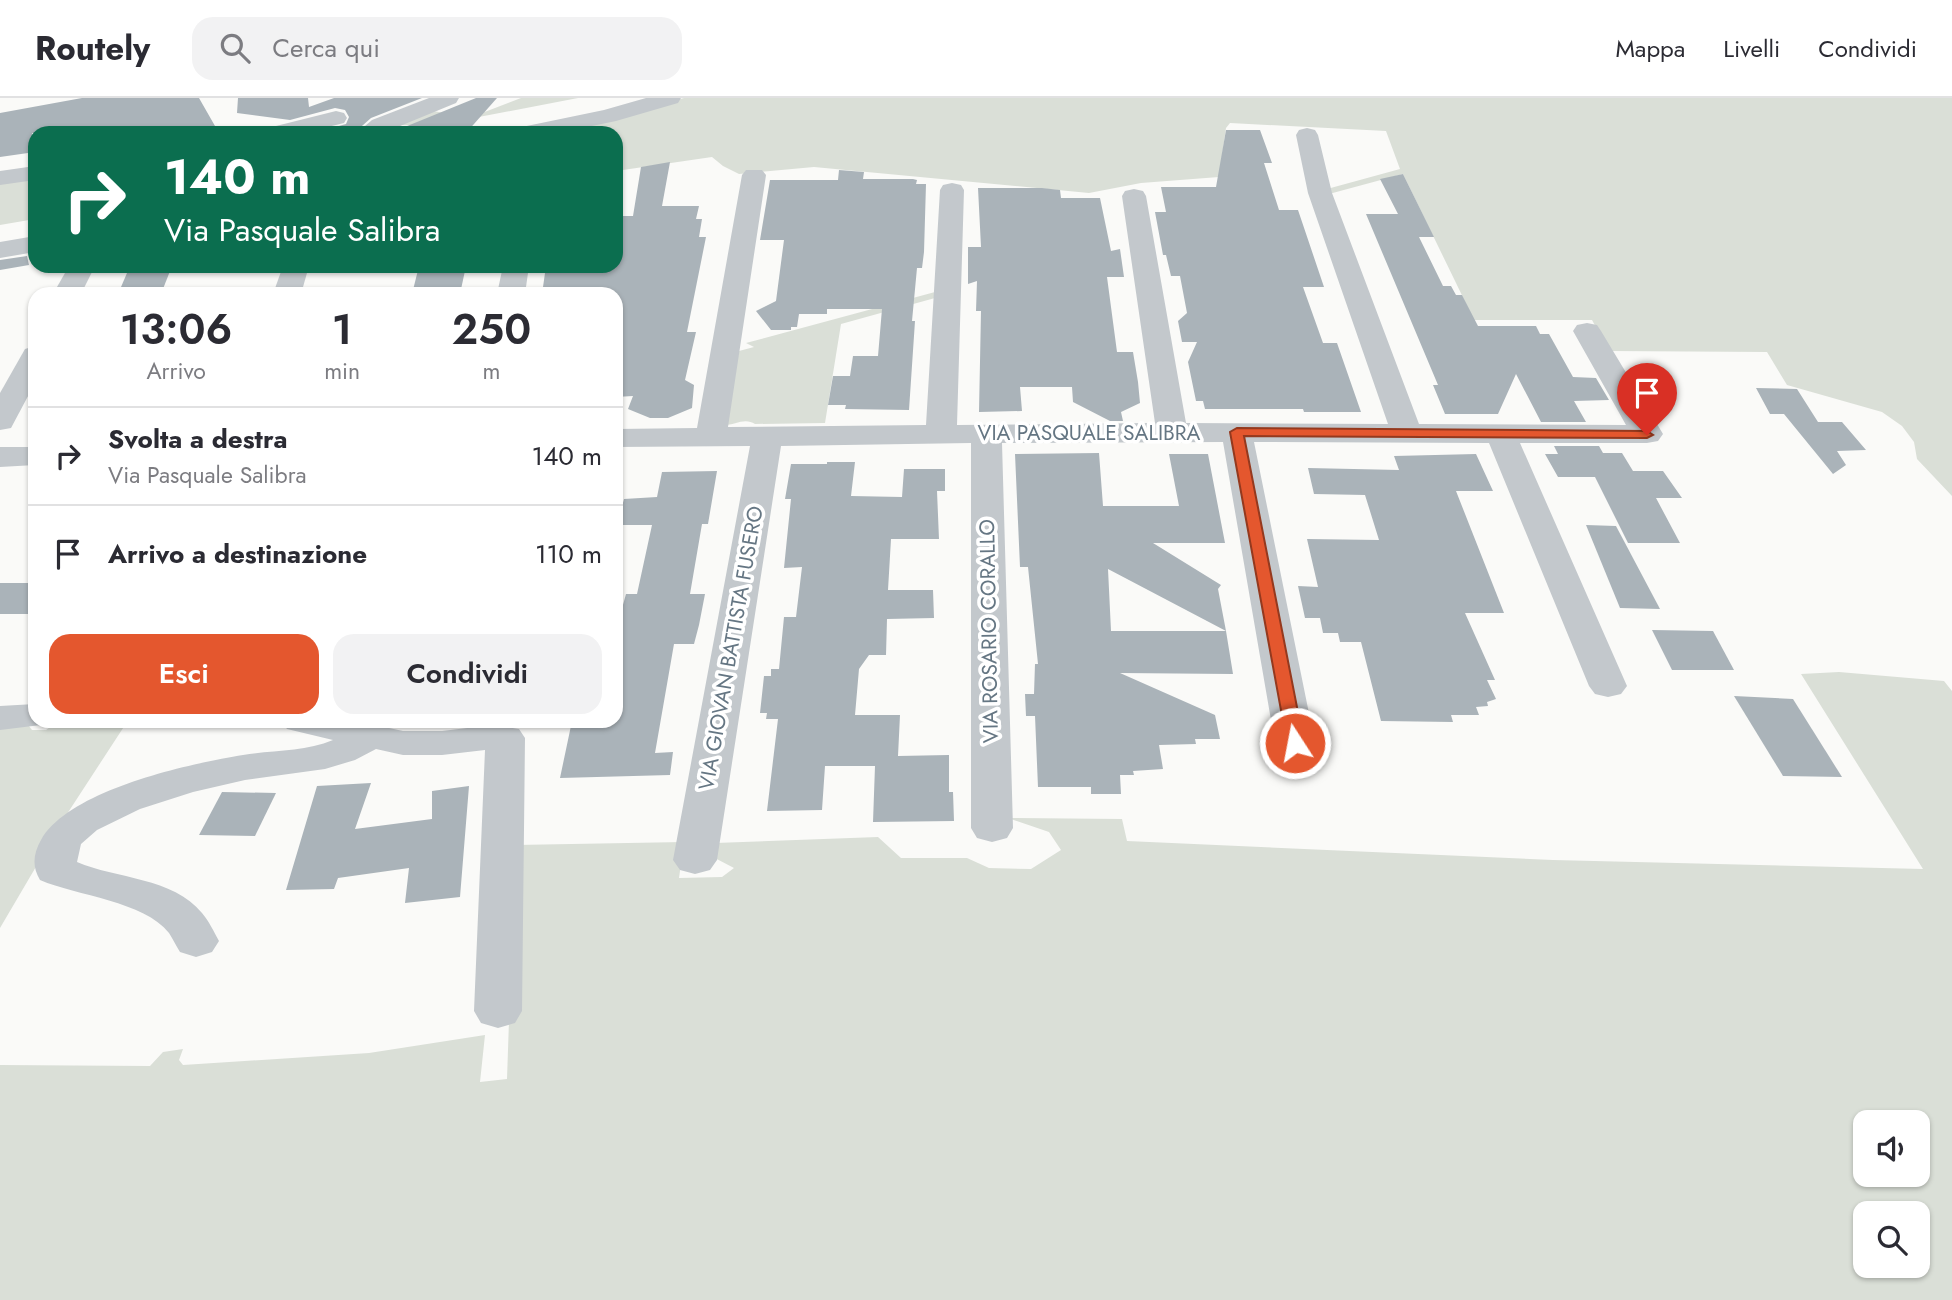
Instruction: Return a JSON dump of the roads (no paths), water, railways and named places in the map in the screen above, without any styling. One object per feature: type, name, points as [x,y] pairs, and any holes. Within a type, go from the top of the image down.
[{"type":"street","points":[[378,126],[448,98]]},
{"type":"street","points":[[561,126],[670,98]]},
{"type":"street","points":[[304,126],[336,118],[310,104]]},
{"type":"street","points":[[1307,135],[1320,192],[1407,433]]},
{"type":"street","points":[[0,178],[28,174]]},
{"type":"street","points":[[711,437],[754,175]]},
{"type":"street","points":[[941,434],[952,190]]},
{"type":"street","points":[[1134,196],[1172,432]]},
{"type":"street","points":[[0,250],[28,245]]},
{"type":"street","name":"VIA PASQUALE SALIBRA","points":[[623,438],[1172,432],[1647,435],[1587,331]]},
{"type":"street","points":[[0,421],[28,368]]},
{"type":"street","points":[[1237,432],[1295,743]]},
{"type":"street","name":"VIA ROSARIO CORALLO","points":[[986,433],[992,828]]},
{"type":"street","points":[[1501,434],[1608,686]]},
{"type":"street","name":"VIA GIOVAN BATTISTA FUSERO","points":[[695,860],[767,436]]},
{"type":"street","points":[[0,457],[28,456]]},
{"type":"street","points":[[0,718],[28,716]]},
{"type":"street","points":[[333,728],[403,743],[505,738],[498,1011]]},
{"type":"street","points":[[196,941],[192,928],[178,914],[154,900],[74,880],[55,870],[55,854],[68,832],[84,818],[200,776],[243,767],[330,756],[355,747],[369,736]]}]
